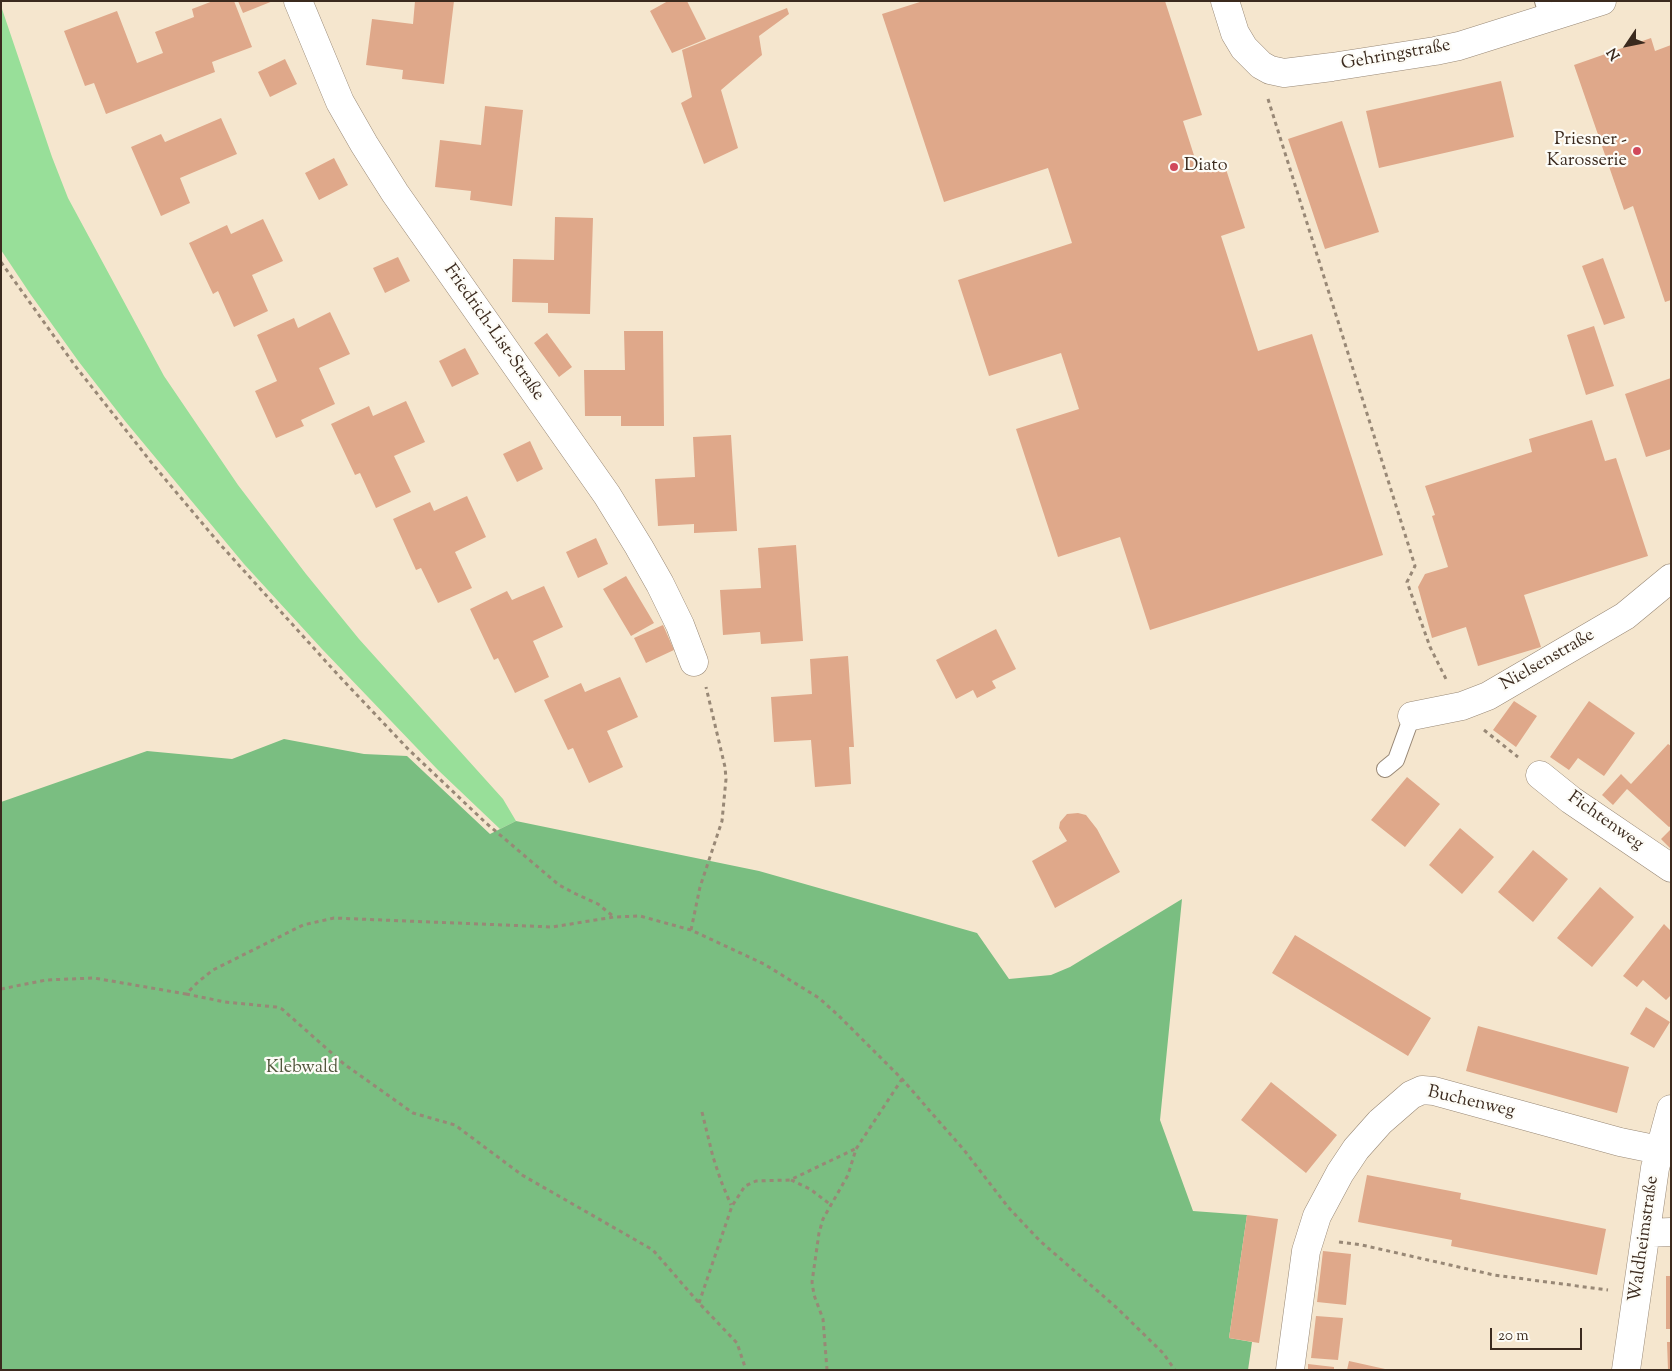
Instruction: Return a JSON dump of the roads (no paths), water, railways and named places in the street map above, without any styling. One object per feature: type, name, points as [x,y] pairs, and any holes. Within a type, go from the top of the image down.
[{"type":"street","name":"Friedrich-List-Straße","points":[[298,1],[345,114],[396,194],[533,388],[621,517],[660,584],[680,625],[694,662]]},
{"type":"street","name":"Gehringstraße","points":[[1225,1],[1236,33],[1244,48],[1261,65],[1270,70],[1284,73],[1301,72],[1459,46],[1545,10],[1602,1]]},
{"type":"street","name":"Nielsenstraße","points":[[1412,716],[1462,706],[1488,696],[1617,620],[1641,604],[1671,578]]},
{"type":"street","name":"Fichtenweg","points":[[1540,775],[1570,800],[1671,868]]},
{"type":"street","name":"Buchenweg","points":[[1290,1370],[1309,1239],[1322,1205],[1356,1149],[1380,1122],[1411,1094],[1422,1090],[1434,1091],[1620,1142],[1659,1150]]},
{"type":"street","name":"Waldheimstraße","points":[[1626,1370],[1637,1292],[1658,1232],[1659,1150],[1671,1109]]},
{"type":"lane","points":[[1385,769],[1396,760],[1412,716]]},
{"type":"place","name":"Priesner - Karosserie","points":[[1637,151]]},
{"type":"place","name":"Diato","points":[[1174,167]]},
{"type":"park label","name":"Klebwald","points":[[302,1069]]}]
